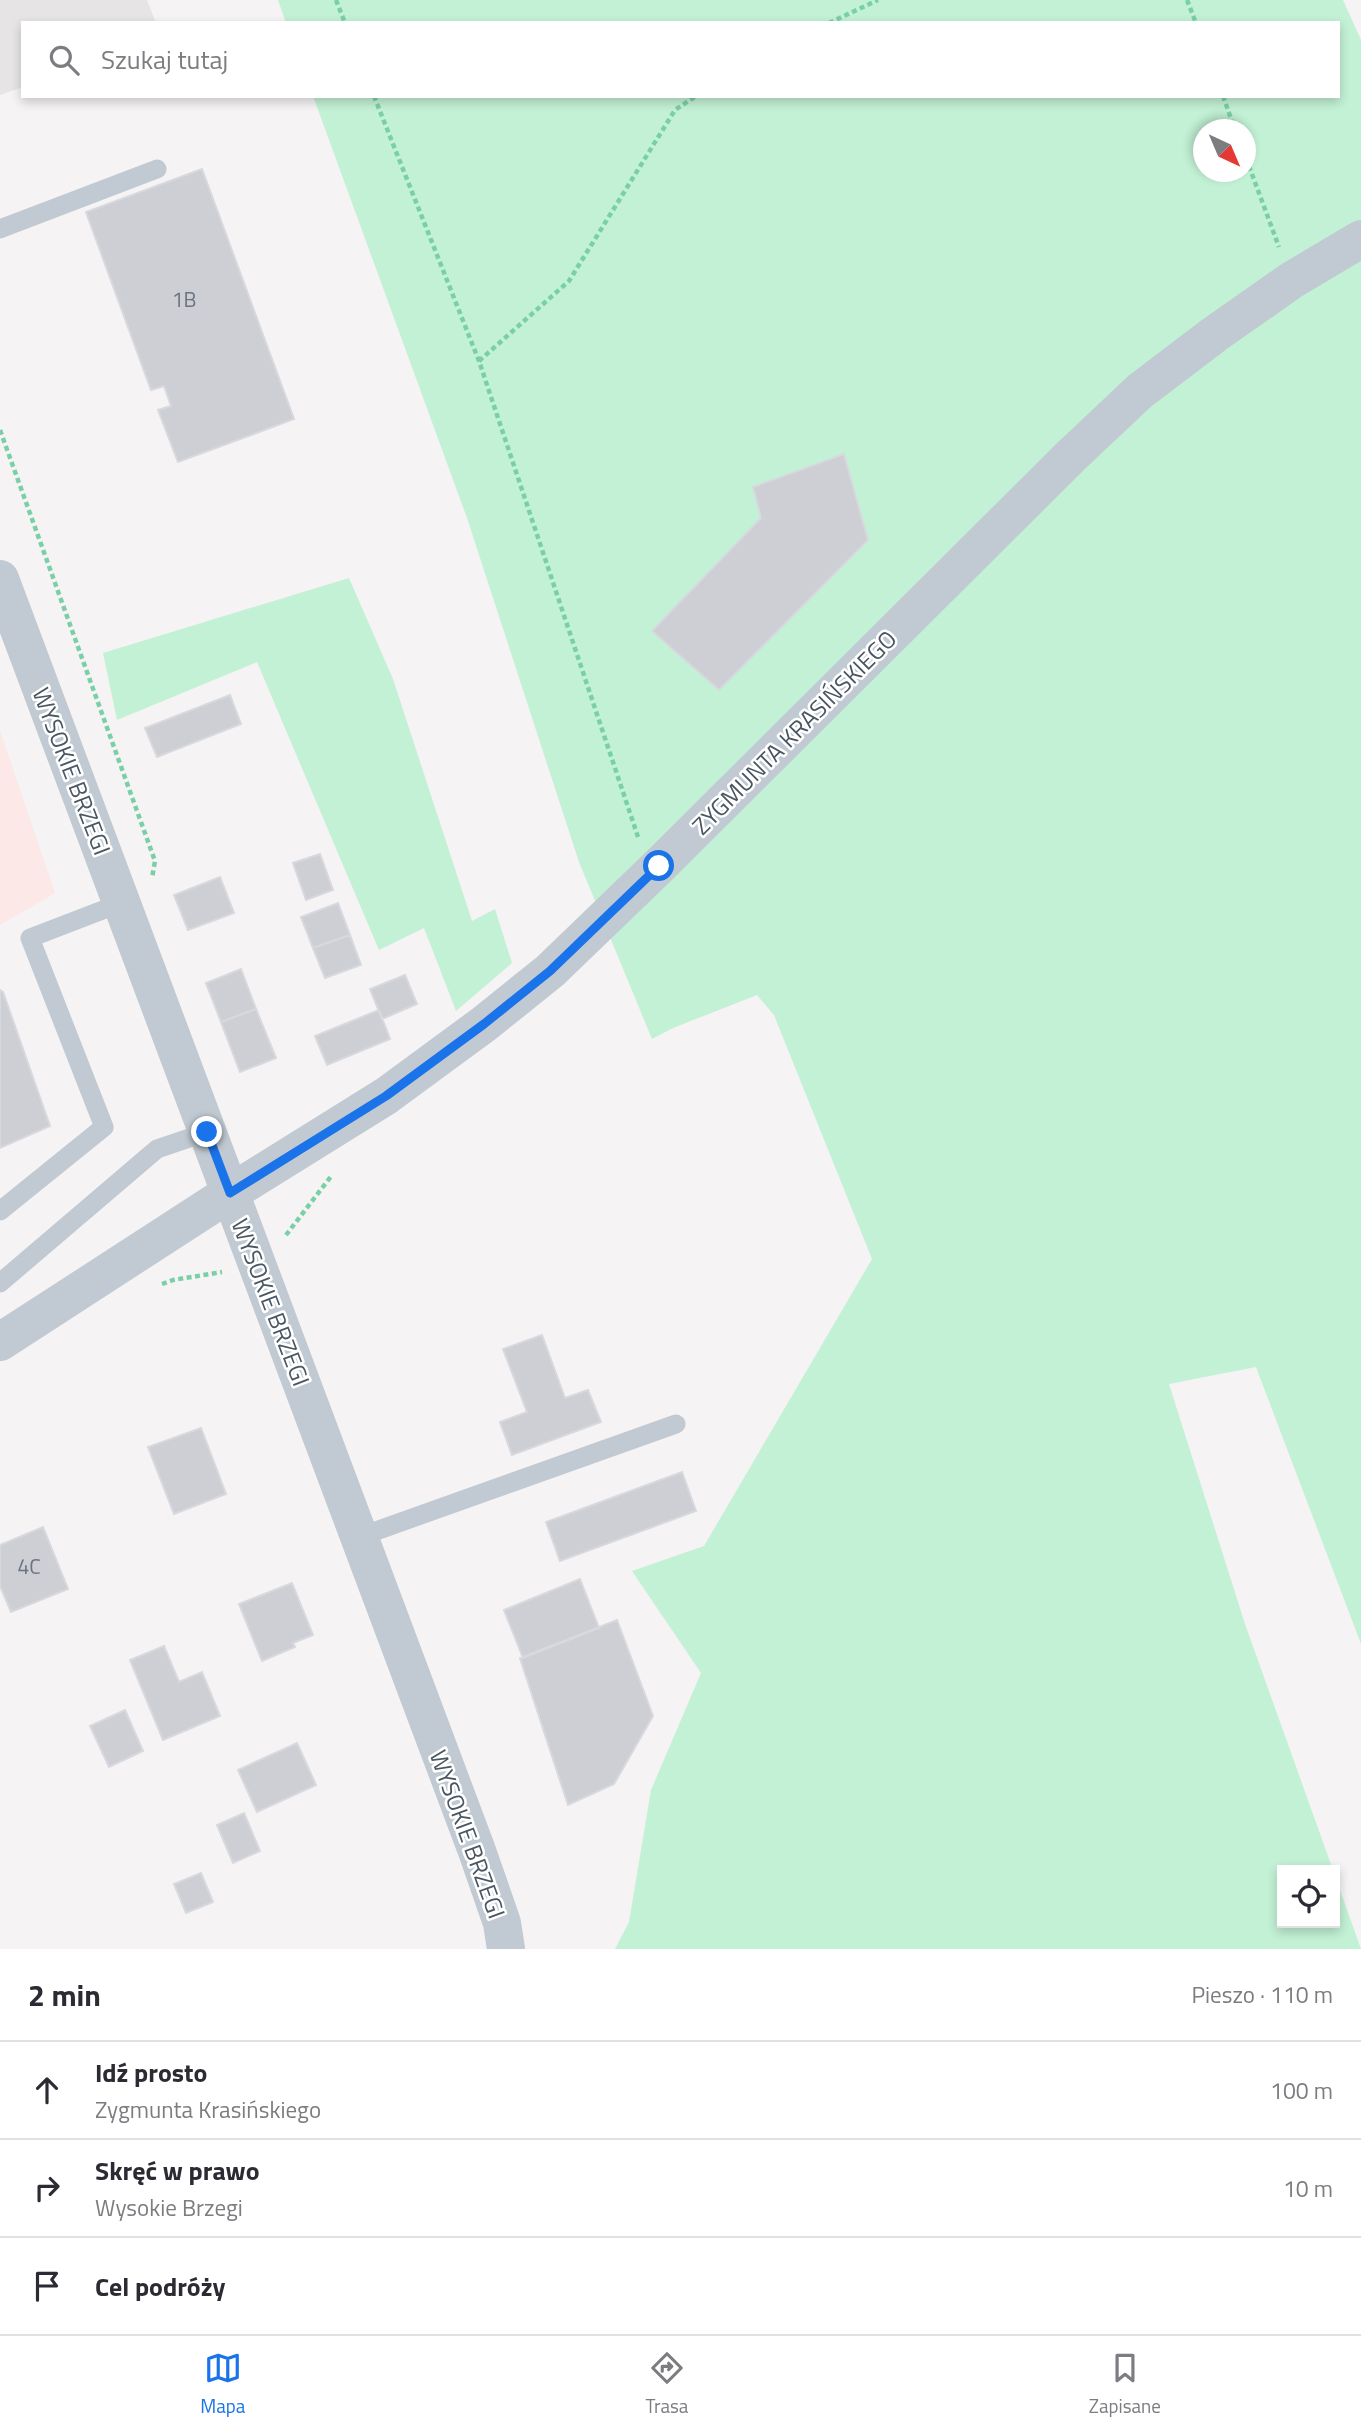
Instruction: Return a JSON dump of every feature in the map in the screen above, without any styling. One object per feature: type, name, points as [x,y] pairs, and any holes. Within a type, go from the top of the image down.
[{"type":"street","name":"ZYGMUNTA KRASIŃSKIEGO","points":[[0,1342],[386,1096],[484,1024],[550,971],[1140,391],[1292,280],[1361,239]]},
{"type":"street","name":"WYSOKIE BRZEGI","points":[[0,579],[477,1850],[502,1923],[506,1949]]},
{"type":"lane","points":[[0,229],[157,169]]},
{"type":"lane","points":[[0,1211],[104,1127],[30,938],[126,916]]},
{"type":"lane","points":[[0,1283],[157,1149],[207,1132]]},
{"type":"lane","points":[[359,1538],[676,1424]]},
{"type":"path","points":[[336,0],[344,21]]},
{"type":"path","points":[[833,21],[877,0]]},
{"type":"path","points":[[1187,0],[1195,21]]},
{"type":"path","points":[[375,98],[479,361],[641,846],[659,866]]},
{"type":"path","points":[[479,361],[569,281],[675,110],[693,98]]},
{"type":"path","points":[[1224,98],[1231,119]]},
{"type":"path","points":[[1254,182],[1292,280]]},
{"type":"path","points":[[0,430],[155,861],[149,906],[126,916]]},
{"type":"path","points":[[161,1285],[173,1280],[231,1271],[259,1271]]},
{"type":"shaded area","points":[[0,0],[147,0],[155,21],[21,21],[21,88],[0,95]]},
{"type":"shaded area","points":[[0,731],[55,893],[0,925]]},
{"type":"green space","points":[[278,0],[1343,0],[1361,40],[1361,1644],[1256,1367],[1169,1384],[1245,1624],[1331,1865],[1277,1865],[1277,1928],[1340,1928],[1340,1890],[1361,1949],[615,1949],[629,1922],[651,1790],[701,1673],[632,1571],[704,1546],[872,1259],[774,1015],[757,995],[652,1039],[579,862],[467,518],[314,98],[1340,98],[1340,21],[285,21]]},
{"type":"green space","points":[[349,578],[393,679],[472,921],[495,909],[512,963],[456,1011],[424,928],[379,950],[257,662],[117,720],[103,653]]},
{"type":"building","points":[[202,169],[294,419],[178,462],[158,410],[171,406],[164,386],[151,390],[86,212]]},
{"type":"building","points":[[844,454],[868,540],[719,690],[652,631],[761,518],[753,487]]},
{"type":"building","points":[[230,695],[241,724],[157,757],[145,728]]},
{"type":"building","points":[[320,854],[333,890],[306,900],[293,863]]},
{"type":"building","points":[[220,877],[234,913],[188,930],[174,895]]},
{"type":"building","points":[[338,903],[350,935],[313,948],[301,917]]},
{"type":"building","points":[[350,935],[361,965],[325,978],[313,948]]},
{"type":"building","points":[[241,969],[256,1009],[221,1022],[206,983]]},
{"type":"building","points":[[405,975],[417,1004],[382,1019],[370,989]]},
{"type":"building","points":[[0,990],[3,992],[50,1126],[0,1148]]},
{"type":"building","points":[[0,990],[3,992],[50,1126],[0,1148]]},
{"type":"building","points":[[256,1009],[276,1058],[240,1072],[221,1022]]},
{"type":"building","points":[[379,1010],[390,1039],[327,1065],[315,1036]]},
{"type":"building","points":[[542,1335],[565,1398],[588,1390],[601,1422],[512,1455],[500,1422],[527,1412],[503,1349]]},
{"type":"building","points":[[201,1428],[226,1494],[174,1514],[148,1447]]},
{"type":"building","points":[[682,1472],[696,1511],[560,1561],[546,1522]]},
{"type":"building","points":[[43,1527],[68,1589],[11,1612],[0,1586],[0,1545]]},
{"type":"building","points":[[580,1579],[599,1628],[523,1658],[504,1610]]},
{"type":"building","points":[[292,1583],[313,1635],[293,1643],[295,1647],[262,1661],[239,1604]]},
{"type":"building","points":[[617,1620],[653,1716],[614,1784],[568,1805],[520,1658]]},
{"type":"building","points":[[164,1646],[179,1682],[202,1672],[220,1716],[163,1740],[130,1660]]},
{"type":"building","points":[[125,1710],[143,1751],[109,1767],[90,1726]]},
{"type":"building","points":[[297,1743],[316,1785],[257,1812],[238,1770]]},
{"type":"building","points":[[244,1813],[260,1851],[233,1863],[217,1825]]},
{"type":"building","points":[[201,1873],[213,1902],[186,1913],[174,1884]]},
{"type":"route","points":[[207,1132],[230,1193],[386,1096],[484,1024],[550,971],[659,866]]}]
